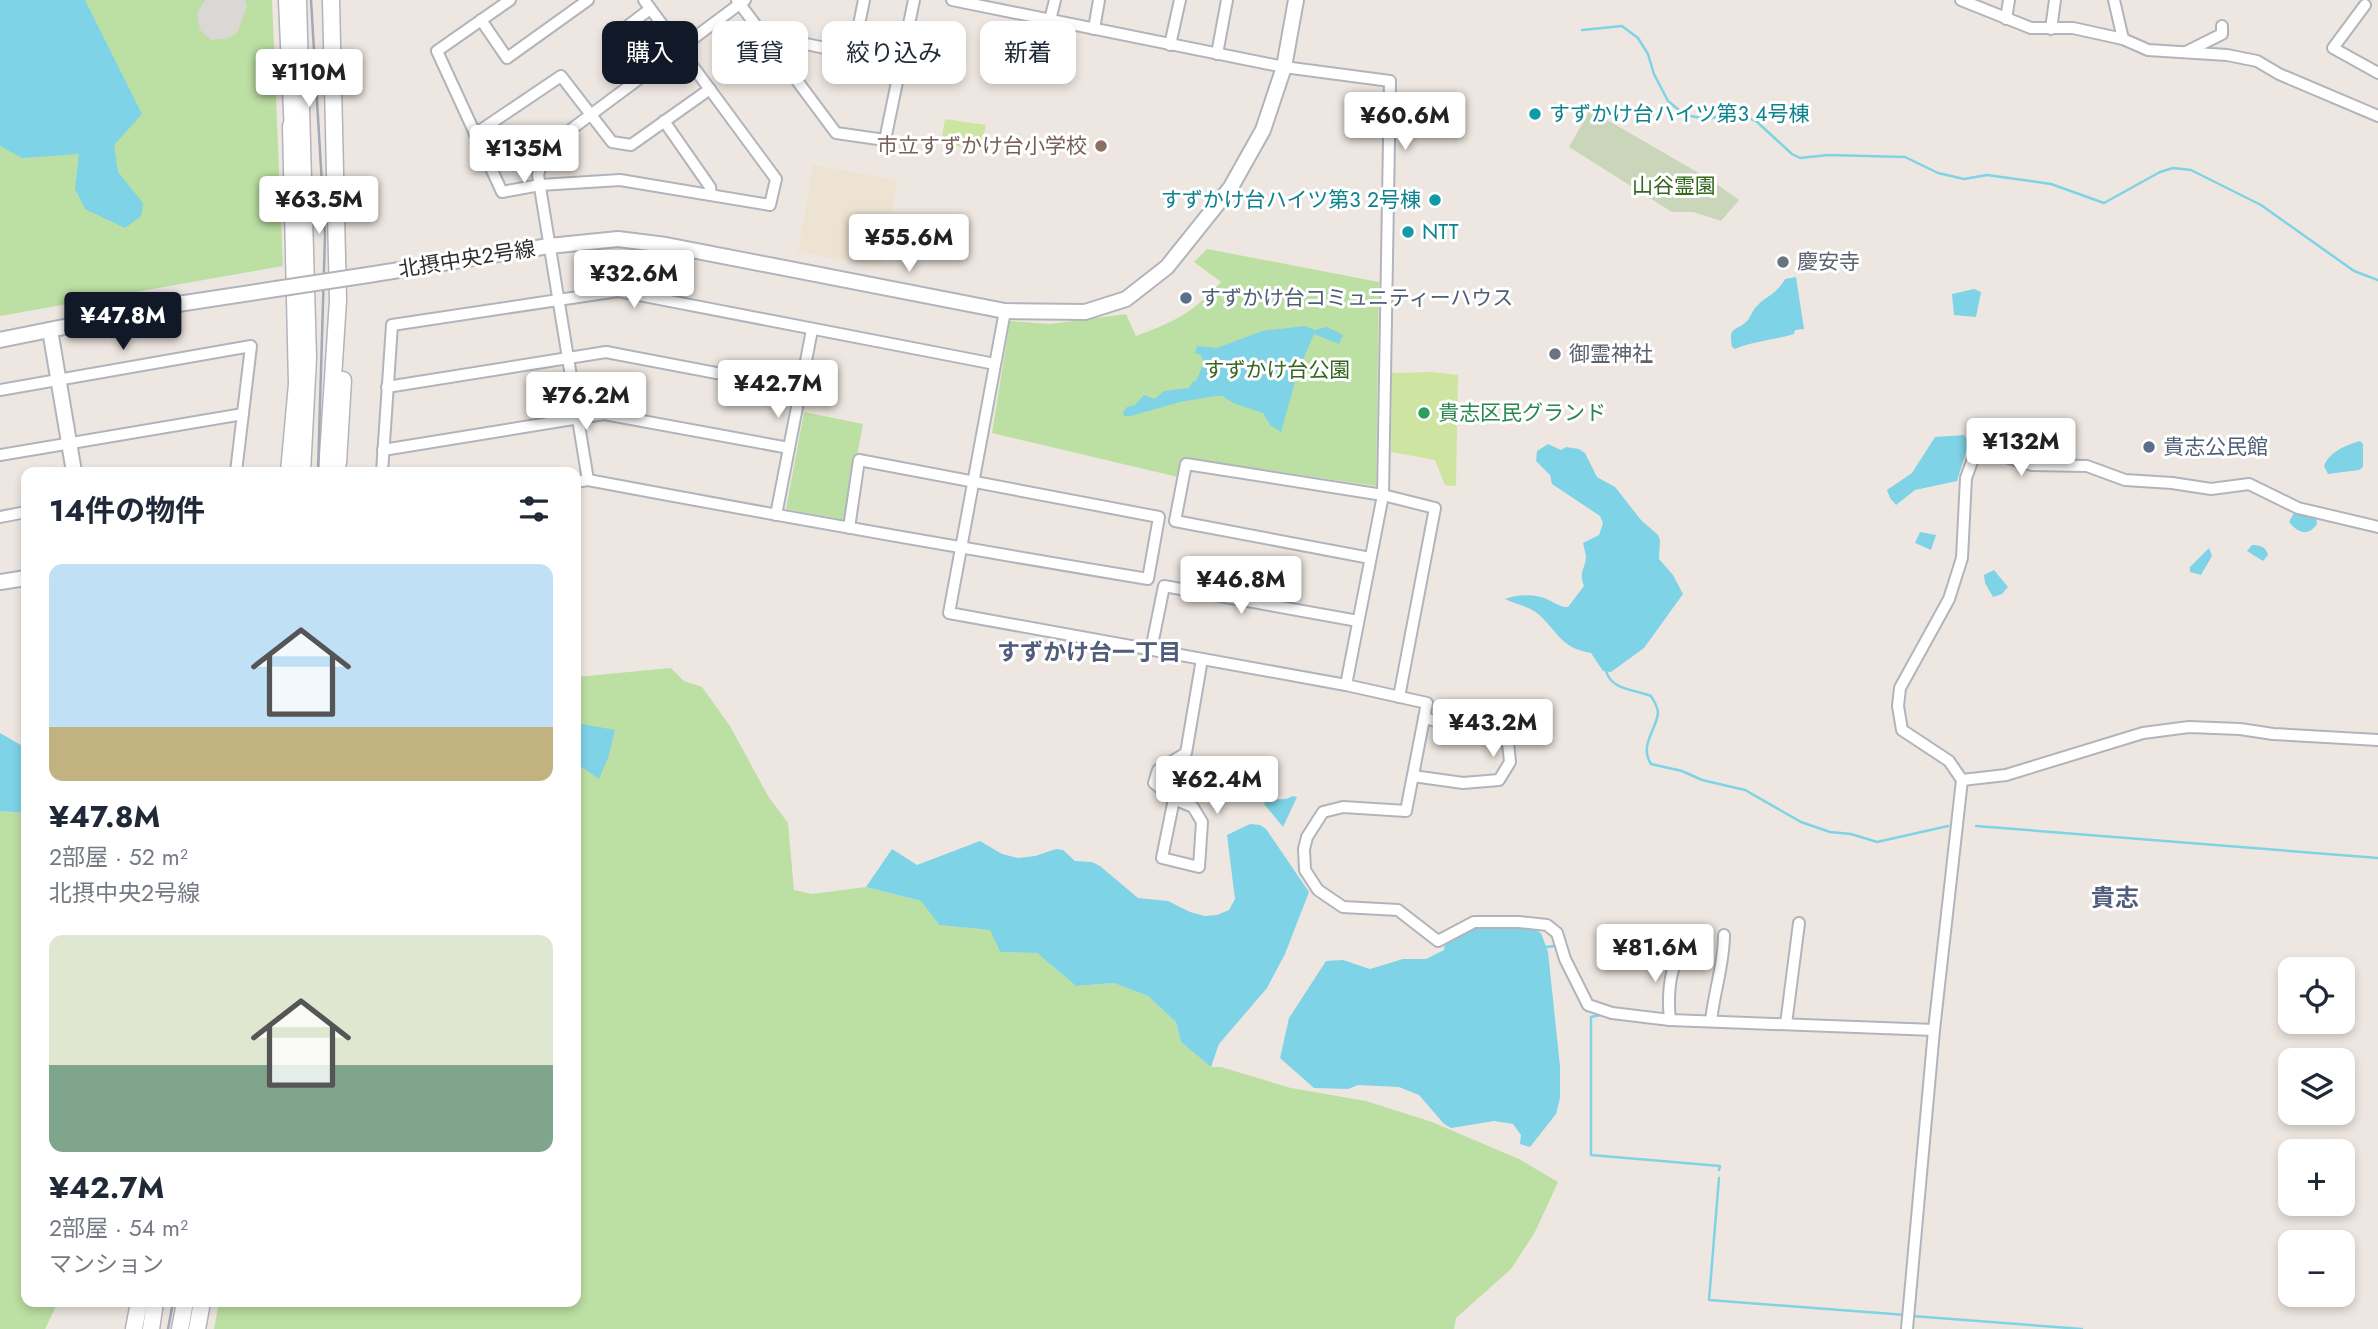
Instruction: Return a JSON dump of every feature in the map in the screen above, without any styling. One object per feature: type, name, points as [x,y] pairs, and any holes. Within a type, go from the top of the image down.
[{"type":"main road","points":[[287,0],[297,384],[289,467]]},
{"type":"main road","points":[[298,0],[308,358],[302,467]]},
{"type":"main road","points":[[327,467],[338,300],[331,0]]},
{"type":"main road","points":[[332,69],[338,0]]},
{"type":"main road","points":[[337,467],[346,296],[338,0]]},
{"type":"main road","points":[[291,126],[306,220]]},
{"type":"main road","points":[[134,1329],[138,1307]]},
{"type":"main road","points":[[150,1329],[154,1307]]},
{"type":"main road","points":[[180,1329],[184,1307]]},
{"type":"main road","points":[[197,1329],[201,1307]]},
{"type":"street","points":[[510,0],[437,51],[502,192],[540,185],[620,180],[769,205],[775,179],[698,72]]},
{"type":"street","points":[[481,20],[508,58],[588,0]]},
{"type":"street","points":[[808,44],[853,54],[864,0]]},
{"type":"street","points":[[799,84],[836,133],[885,140],[914,0]]},
{"type":"street","points":[[952,0],[1284,67],[1390,81],[1383,495],[1346,685]]},
{"type":"street","points":[[1050,20],[1055,0]]},
{"type":"street","points":[[1094,29],[1099,0]]},
{"type":"street","points":[[1170,45],[1180,0]]},
{"type":"street","points":[[1217,54],[1227,0]]},
{"type":"street","name":"北摂中央２号線","points":[[50,330],[178,304],[549,246],[618,239],[666,245],[1005,312],[1085,312],[1126,299],[1167,267],[1231,187],[1263,130],[1284,67],[1296,0]]},
{"type":"street","points":[[1961,0],[2031,28],[2073,28],[2123,39],[2148,50],[2227,55],[2257,61],[2291,79],[2378,116]]},
{"type":"street","points":[[2006,19],[2008,0]]},
{"type":"street","points":[[2051,29],[2054,0]]},
{"type":"street","points":[[2115,0],[2123,39]]},
{"type":"street","points":[[698,33],[741,1],[755,21]]},
{"type":"street","points":[[2378,8],[2363,2],[2333,48],[2378,73]]},
{"type":"street","points":[[631,21],[647,4],[660,21]]},
{"type":"street","points":[[2183,53],[2222,34],[2222,26]]},
{"type":"street","points":[[475,134],[561,76],[612,142],[631,145],[710,89]]},
{"type":"street","points":[[588,480],[538,176],[546,148],[631,84]]},
{"type":"street","points":[[664,121],[710,187],[711,195]]},
{"type":"street","points":[[382,467],[392,325],[618,291],[995,364]]},
{"type":"street","points":[[1005,312],[949,613],[1346,685],[1427,703],[1406,811],[1343,807],[1323,812],[1307,837],[1304,849],[1305,870],[1318,890],[1343,907],[1398,911],[1438,941],[1474,922],[1547,925],[1557,933],[1565,959],[1587,1005],[1612,1013],[1670,1020],[1934,1030]]},
{"type":"street","points":[[0,340],[50,330],[73,467]]},
{"type":"street","points":[[776,516],[812,330]]},
{"type":"street","points":[[0,390],[251,346],[237,467]]},
{"type":"street","points":[[387,387],[606,352],[800,389]]},
{"type":"street","points":[[0,455],[243,414]]},
{"type":"street","points":[[383,450],[604,414],[789,448]]},
{"type":"street","points":[[1907,1320],[1934,1030],[1962,780],[1949,761],[1902,730],[1898,706],[1900,688],[1949,599],[1962,558],[1966,478],[1976,448],[2032,465],[2087,466],[2125,480],[2210,489],[2249,484],[2298,508],[2378,527]]},
{"type":"street","points":[[581,481],[588,480],[776,516],[1149,579],[1159,517],[859,460],[849,528]]},
{"type":"street","points":[[1370,558],[1175,521],[1186,464],[1383,495],[1435,508],[1399,697]]},
{"type":"street","points":[[0,517],[21,513]]},
{"type":"street","points":[[0,582],[21,579]]},
{"type":"street","points":[[1151,650],[1164,586],[1358,621]]},
{"type":"street","points":[[1174,799],[1162,858],[1199,867],[1202,822],[1193,807],[1174,799],[1154,783],[1158,770],[1186,753],[1202,659]]},
{"type":"street","points":[[1413,776],[1463,783],[1499,780],[1510,762],[1508,743],[1499,737],[1424,718]]},
{"type":"street","points":[[1962,780],[2006,775],[2143,733],[2183,727],[2378,740]]},
{"type":"street","points":[[1786,1024],[1799,923]]},
{"type":"street","points":[[1712,1021],[1724,954],[1724,935]]},
{"type":"street","points":[[1670,1020],[1674,963],[1679,957]]},
{"type":"shaded area","points":[[205,0],[245,0],[247,6],[237,33],[229,38],[211,40],[200,30],[197,13]]},
{"type":"shaded area","points":[[813,165],[897,180],[882,267],[798,252]]},
{"type":"green space","points":[[0,0],[272,0],[283,266],[0,316]]},
{"type":"green space","name":"山谷霊園","points":[[1590,110],[1711,180],[1739,200],[1721,221],[1693,212],[1672,212],[1569,147]]},
{"type":"green space","points":[[945,119],[986,125],[980,150],[941,143]]},
{"type":"green space","name":"すずかけ台公園","points":[[1207,249],[1379,282],[1376,486],[1183,458],[1178,477],[992,433],[1010,321],[1050,324],[1126,314],[1136,336],[1182,315],[1201,302],[1221,282],[1194,262]]},
{"type":"green space","name":"貴志区民グランド","points":[[1432,372],[1458,375],[1456,486],[1445,485],[1435,460],[1391,452],[1392,373]]},
{"type":"green space","points":[[804,412],[863,424],[845,520],[786,509]]},
{"type":"green space","points":[[671,668],[684,681],[702,687],[730,726],[768,796],[788,823],[794,890],[812,894],[866,887],[921,901],[939,925],[991,930],[1000,952],[1037,953],[1076,986],[1114,983],[1148,996],[1176,1022],[1181,1042],[1211,1067],[1221,1067],[1291,1088],[1366,1101],[1432,1122],[1519,1159],[1558,1182],[1535,1232],[1511,1269],[1456,1318],[1454,1329],[214,1329],[218,1307],[581,1307],[581,677]]},
{"type":"green space","points":[[0,811],[21,813],[21,1307],[56,1307],[45,1329],[0,1329]]},
{"type":"water","points":[[0,0],[85,0],[142,114],[114,145],[118,172],[143,203],[141,216],[125,228],[85,209],[75,189],[79,154],[22,158],[0,146]]},
{"type":"water","points":[[1796,277],[1804,329],[1735,349],[1732,347],[1732,332],[1747,321],[1756,307],[1778,289],[1785,279]]},
{"type":"water","points":[[1974,289],[1981,292],[1976,317],[1954,315],[1952,294]]},
{"type":"water","points":[[1305,326],[1315,330],[1327,327],[1343,335],[1339,344],[1314,334],[1298,371],[1281,432],[1270,425],[1263,413],[1235,404],[1222,396],[1180,402],[1124,416],[1127,407],[1135,405],[1144,395],[1155,399],[1164,391],[1189,388],[1192,382],[1196,381],[1204,363],[1201,355],[1195,353],[1197,346],[1217,348],[1262,331]]},
{"type":"water","points":[[1964,435],[1969,442],[1957,481],[1915,490],[1896,505],[1887,490],[1912,473],[1935,437]]},
{"type":"water","points":[[2360,441],[2363,444],[2363,467],[2359,470],[2328,474],[2324,466],[2326,461],[2344,447]]},
{"type":"water","points":[[1548,444],[1561,450],[1566,447],[1585,453],[1597,477],[1615,487],[1641,520],[1658,535],[1659,559],[1673,575],[1683,594],[1644,648],[1611,672],[1603,671],[1591,653],[1566,643],[1537,613],[1505,599],[1523,595],[1537,596],[1568,607],[1584,586],[1582,574],[1586,556],[1583,543],[1599,535],[1603,523],[1600,516],[1552,484],[1550,475],[1536,461],[1537,451]]},
{"type":"water","points":[[2295,511],[2316,515],[2317,524],[2310,531],[2299,531],[2289,522]]},
{"type":"water","points":[[1920,532],[1936,535],[1931,550],[1915,543]]},
{"type":"water","points":[[2252,545],[2266,550],[2268,555],[2263,561],[2247,551]]},
{"type":"water","points":[[2209,548],[2212,556],[2201,575],[2190,572],[2190,567]]},
{"type":"water","points":[[1994,570],[2008,587],[2002,594],[1993,597],[1985,583],[1984,575]]},
{"type":"water","points":[[581,724],[615,730],[599,779],[581,766]]},
{"type":"water","points":[[0,733],[21,745],[21,813],[0,811]]},
{"type":"water","points":[[1297,797],[1283,827],[1264,804],[1266,800]]},
{"type":"water","points":[[1250,824],[1266,829],[1309,892],[1285,954],[1267,988],[1219,1044],[1211,1067],[1181,1042],[1176,1022],[1148,996],[1114,983],[1076,986],[1037,953],[1000,952],[990,930],[939,925],[921,901],[866,887],[892,849],[917,865],[980,841],[1002,854],[1018,858],[1056,849],[1063,850],[1075,861],[1092,862],[1100,866],[1138,898],[1168,901],[1205,916],[1217,915],[1229,910],[1235,899],[1227,835]]},
{"type":"water","points":[[1474,927],[1533,929],[1541,933],[1548,952],[1560,1066],[1560,1098],[1556,1114],[1530,1147],[1520,1144],[1521,1135],[1513,1124],[1494,1121],[1451,1128],[1444,1124],[1419,1095],[1399,1087],[1358,1085],[1348,1089],[1314,1088],[1280,1058],[1289,1018],[1326,961],[1343,960],[1370,969],[1403,959],[1426,959],[1444,950],[1445,941]]},
{"type":"waterway","points":[[1582,30],[1622,26],[1638,38],[1648,54],[1654,74],[1668,101],[1685,115],[1707,119],[1742,115],[1756,121],[1800,158],[1828,155],[1905,157],[1938,173],[1964,179],[1987,175],[2051,184],[2104,203],[2160,172],[2173,168],[2191,170],[2261,205],[2354,271],[2378,280]]},
{"type":"waterway","points":[[1606,671],[1609,678],[1619,686],[1651,696],[1656,704],[1657,720],[1647,744],[1651,764],[1745,790],[1801,822],[1830,832],[1851,834],[1877,842],[1948,826]]},
{"type":"waterway","points":[[1976,826],[2378,858]]},
{"type":"waterway","points":[[1546,947],[1554,946]]},
{"type":"waterway","points":[[1600,1015],[1591,1017],[1591,1155],[1720,1166],[1719,1170]]},
{"type":"waterway","points":[[1719,1178],[1709,1300],[1906,1315]]},
{"type":"waterway","points":[[1912,1316],[2082,1329]]},
{"type":"railway","points":[[311,0],[325,235],[318,467]]},
{"type":"railway","points":[[168,1329],[172,1307]]},
{"type":"place","name":"すずかけ台ハイツ第3 4号棟","points":[[1535,114]]},
{"type":"place","name":"市立すずかけ台小学校","points":[[1101,146]]},
{"type":"place","name":"すずかけ台ハイツ第3 2号棟","points":[[1435,200]]},
{"type":"place","name":"NTT","points":[[1408,232]]},
{"type":"place","name":"慶安寺","points":[[1783,262]]},
{"type":"place","name":"すずかけ台コミュニティーハウス","points":[[1186,298]]},
{"type":"place","name":"御霊神社","points":[[1555,354]]},
{"type":"place","name":"貴志区民グランド","points":[[1424,413]]},
{"type":"place","name":"貴志公民館","points":[[2149,447]]},
{"type":"district","name":"すずかけ台一丁目","points":[[1089,652]]},
{"type":"district","name":"貴志","points":[[2115,897]]}]
